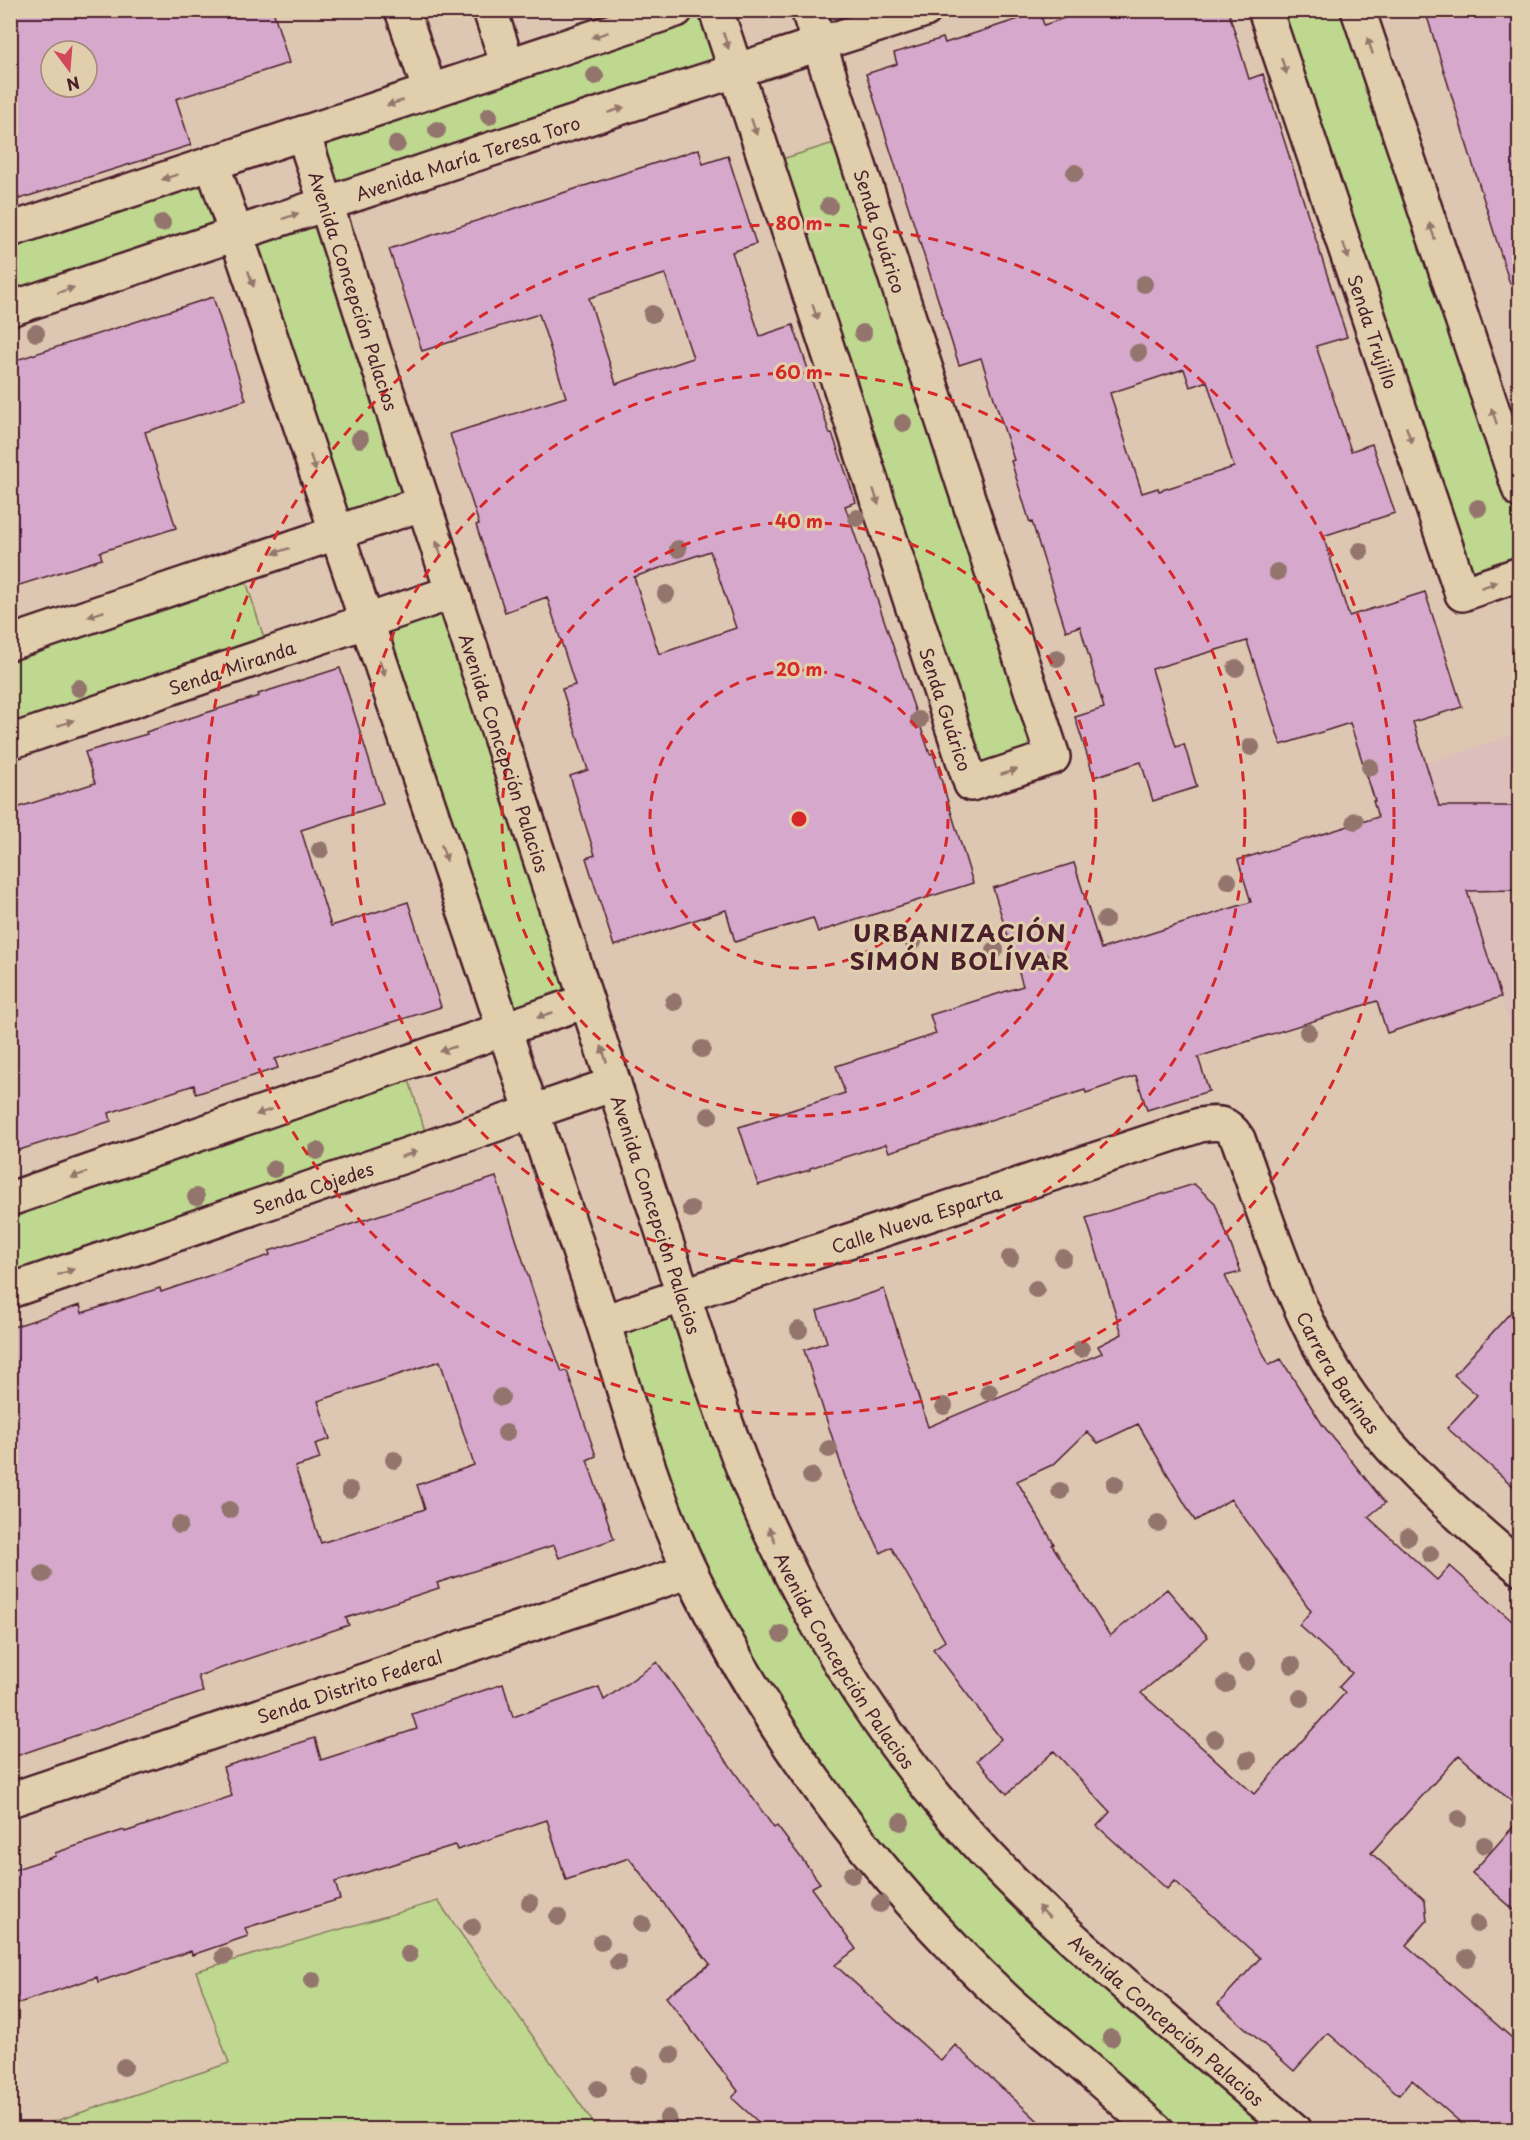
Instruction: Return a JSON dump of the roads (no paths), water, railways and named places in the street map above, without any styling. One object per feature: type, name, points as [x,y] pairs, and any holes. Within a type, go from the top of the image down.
[{"type":"street","points":[[402,10],[430,91]]},
{"type":"street","points":[[490,10],[508,66]]},
{"type":"street","points":[[10,230],[676,10]]},
{"type":"street","name":"Senda Guárico","points":[[716,10],[971,784],[1053,757],[808,10]]},
{"type":"street","name":"Avenida María Teresa Toro","points":[[10,309],[925,10]]},
{"type":"street","name":"Senda Trujillo","points":[[1265,10],[1462,594],[1520,574]]},
{"type":"street","points":[[1358,10],[1520,492]]},
{"type":"street","name":"Avenida Concepción Palacios","points":[[303,133],[712,1382],[779,1550],[837,1656],[879,1721],[961,1828],[1061,1929],[1294,2130]]},
{"type":"street","points":[[212,163],[603,1322],[644,1451],[690,1571],[726,1641],[801,1764],[879,1864],[1006,2000],[1156,2130]]},
{"type":"street","points":[[10,643],[424,503]]},
{"type":"street","name":"Senda Miranda","points":[[10,742],[453,592]]},
{"type":"street","points":[[10,1199],[586,1001]]},
{"type":"street","name":"Senda Cojedes","points":[[10,1291],[614,1084]]},
{"type":"street","name":"Calle Nueva Esparta","points":[[603,1322],[1200,1125],[1218,1122],[1231,1128]]},
{"type":"street","name":"Carrera Barinas","points":[[1231,1128],[1238,1139],[1292,1289],[1325,1356],[1358,1407],[1411,1471],[1520,1568]]},
{"type":"street","name":"Senda Distrito Federal","points":[[10,1800],[690,1571]]},
{"type":"district","name":"URBANIZACIÓN SIMÓN BOLÍVAR","points":[[960,946]]}]
